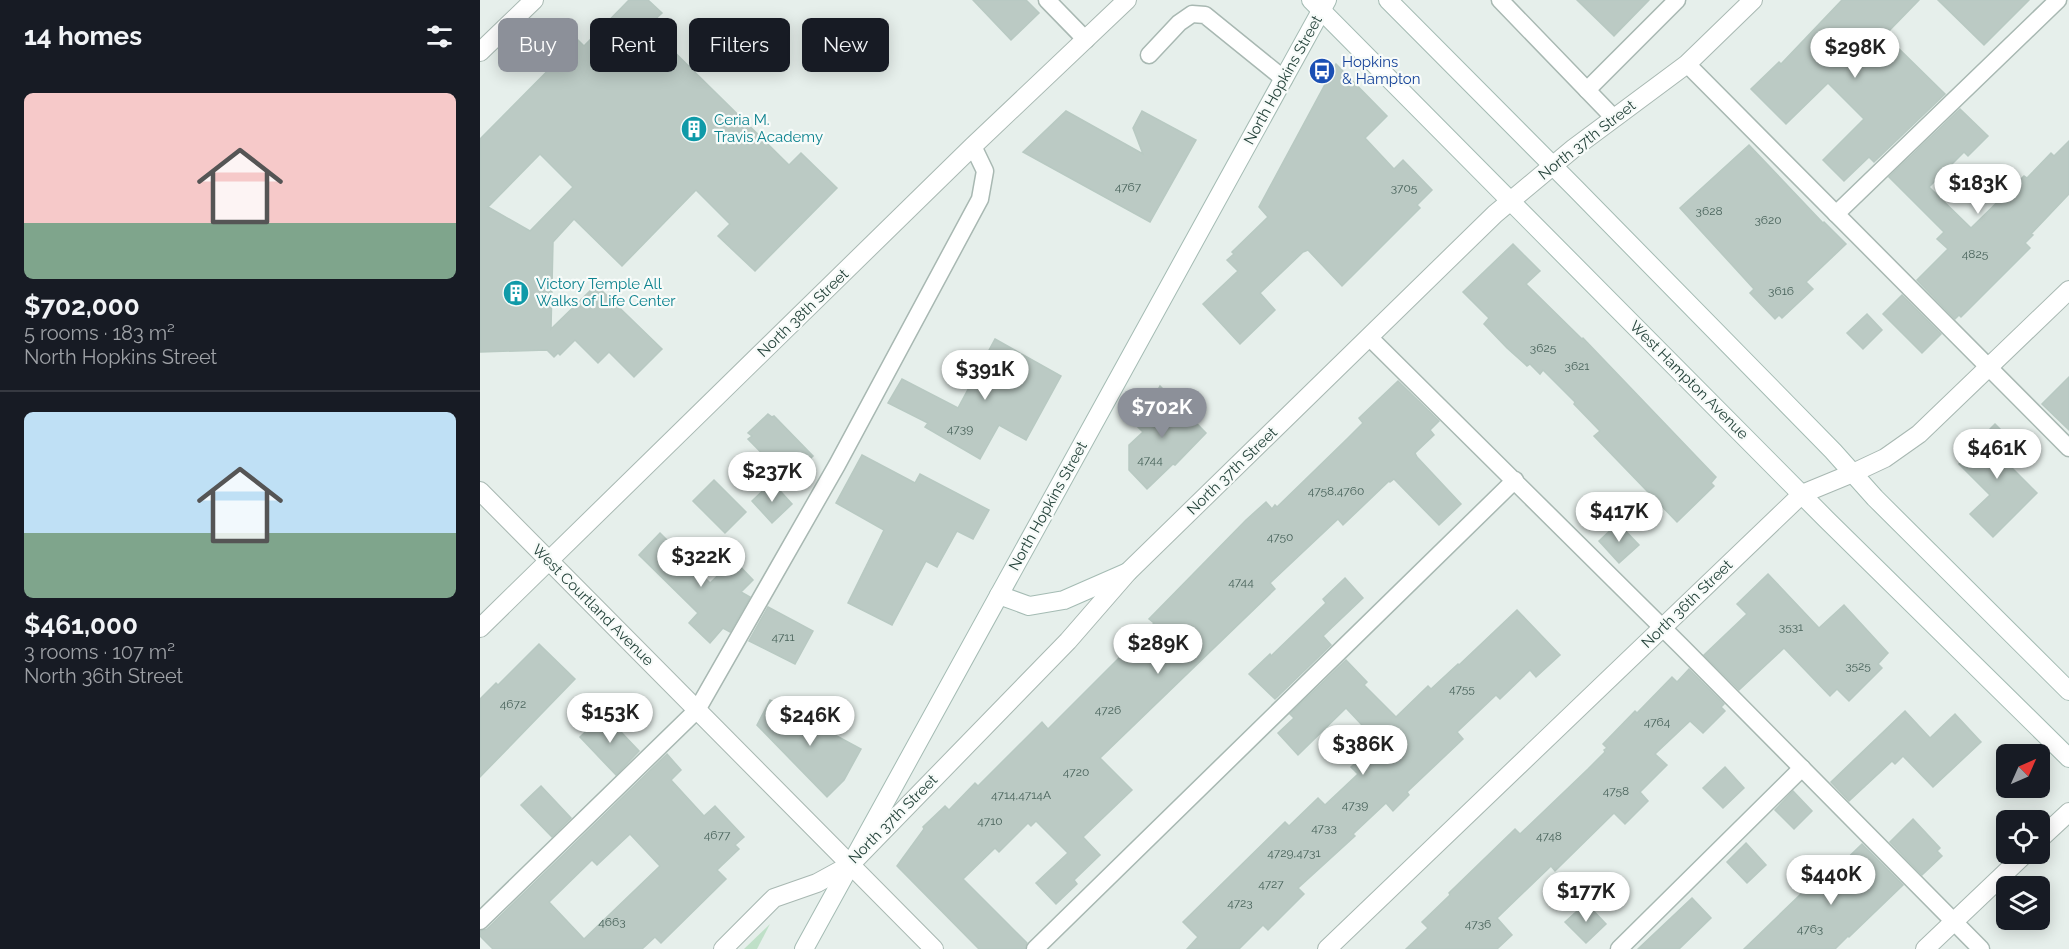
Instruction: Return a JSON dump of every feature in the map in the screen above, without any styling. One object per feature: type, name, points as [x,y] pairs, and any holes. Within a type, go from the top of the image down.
[{"type":"street","points":[[480,52],[534,0]]},
{"type":"street","name":"North 38th Street","points":[[480,628],[973,146],[1127,0]]},
{"type":"street","points":[[1388,0],[1833,451],[1875,498],[2069,691]]},
{"type":"street","name":"North 37th Street","points":[[723,949],[774,898],[817,883],[850,865],[1068,641],[1128,572],[1495,214],[1552,166],[1687,64],[1753,0]]},
{"type":"street","name":"North Hopkins Street","points":[[804,949],[1284,79],[1320,3]]},
{"type":"street","name":"West Hampton Avenue","points":[[1320,3],[1802,494],[2069,758]]},
{"type":"street","name":"North 36th Street","points":[[1327,949],[1802,494],[1885,458],[1919,434],[2069,290]]},
{"type":"street","name":"West Courtland Avenue","points":[[480,491],[934,949]]},
{"type":"street","points":[[999,595],[1029,606],[1064,600],[1128,572]]},
{"type":"street","points":[[2050,830],[2069,812]]},
{"type":"street","points":[[1925,949],[2014,864]]},
{"type":"lane","points":[[1047,0],[1086,40]]},
{"type":"lane","points":[[1500,0],[1614,118]]},
{"type":"lane","points":[[1587,90],[1677,0]]},
{"type":"lane","points":[[1836,214],[2058,0]]},
{"type":"lane","points":[[1149,55],[1179,23],[1192,14],[1205,15],[1284,79]]},
{"type":"lane","points":[[1687,64],[2069,448]]},
{"type":"lane","points":[[480,921],[697,710],[837,465],[980,199],[985,171],[973,146]]},
{"type":"lane","points":[[1370,338],[1663,627],[1981,949]]},
{"type":"lane","points":[[1035,949],[1515,480]]},
{"type":"lane","points":[[1619,949],[1802,768]]},
{"type":"green space","points":[[770,924],[757,949],[744,949]]},
{"type":"building","name":"Ceria M. Travis Academy","points":[[629,0],[648,0],[662,13],[657,18],[611,18]]},
{"type":"building","points":[[973,0],[1026,0],[1039,13],[1011,40]]},
{"type":"building","points":[[1577,0],[1649,0],[1614,36]]},
{"type":"building","points":[[1842,0],[1919,0],[1887,33],[1892,38],[1890,40],[1945,94],[1874,162],[1869,157],[1844,181],[1823,160],[1864,119],[1828,83],[1786,124],[1751,89],[1779,62],[1781,64]]},
{"type":"building","points":[[1938,0],[2029,0],[1984,45]]},
{"type":"building","name":"Ceria M. Travis Academy","points":[[578,40],[584,46],[590,40],[590,72],[677,72],[677,55],[689,66],[689,72],[695,72],[789,165],[801,153],[837,188],[755,271],[718,236],[730,224],[696,190],[622,266],[574,219],[553,242],[551,329],[596,285],[662,349],[634,377],[609,352],[598,363],[575,340],[560,355],[558,353],[554,357],[547,350],[480,352],[480,139],[546,72],[578,72]],"holes":[[[540,154],[573,187],[530,231],[488,207]]]},
{"type":"building","points":[[1336,64],[1387,116],[1365,138],[1394,169],[1403,160],[1432,190],[1417,205],[1420,208],[1342,286],[1308,250],[1303,252],[1260,293],[1275,310],[1240,344],[1203,304],[1238,271],[1227,260],[1234,254],[1232,252],[1268,217],[1259,207]]},
{"type":"building","points":[[1960,109],[1988,136],[1968,156],[1964,152],[1929,187],[1971,228],[2024,176],[2027,178],[2051,153],[2054,156],[2069,141],[2069,194],[2031,234],[2033,235],[2025,243],[2030,248],[1961,317],[1959,315],[1955,319],[1917,280],[1948,249],[1937,239],[1944,232],[1889,177]]},
{"type":"building","points":[[1066,111],[1143,154],[1133,128],[1142,111],[1196,140],[1150,222],[1023,152]]},
{"type":"building","points":[[1749,145],[1846,244],[1806,282],[1813,289],[1782,318],[1779,315],[1775,319],[1750,293],[1754,289],[1680,208]]},
{"type":"building","points":[[1513,244],[1540,271],[1526,284],[1583,338],[1716,477],[1711,483],[1714,486],[1677,522],[1594,436],[1600,431],[1574,404],[1575,402],[1543,370],[1540,374],[1507,348],[1484,324],[1489,318],[1463,292]]},
{"type":"building","points":[[1902,295],[1941,334],[1922,353],[1883,314]]},
{"type":"building","points":[[1867,314],[1882,330],[1863,349],[1847,333]]},
{"type":"building","points":[[995,339],[1061,376],[1026,440],[999,425],[980,459],[925,427],[928,423],[888,403],[902,379],[958,408]]},
{"type":"building","points":[[2069,377],[2069,430],[2042,404]]},
{"type":"building","points":[[1398,381],[1439,421],[1430,430],[1434,435],[1415,453],[1461,504],[1439,525],[1394,479],[1389,481],[1343,525],[1338,519],[1270,583],[1275,589],[1100,758],[1132,790],[1083,837],[1100,855],[1074,880],[1077,884],[1056,904],[1036,883],[1068,853],[1036,821],[1031,826],[1028,823],[999,852],[995,848],[963,879],[1027,943],[1025,949],[979,949],[897,866],[924,829],[923,827],[945,806],[949,810],[975,783],[978,786],[1042,722],[1048,729],[1154,623],[1149,619],[1246,520],[1266,502],[1272,509],[1275,505],[1277,507],[1363,423],[1359,418]]},
{"type":"building","points":[[1160,386],[1206,433],[1175,465],[1173,464],[1147,489],[1129,470],[1129,445],[1143,432],[1138,427]]},
{"type":"building","points":[[768,414],[774,416],[813,456],[788,480],[748,439],[752,436],[748,433]]},
{"type":"building","points":[[1995,424],[2023,452],[2010,466],[2037,493],[1993,537],[1970,514],[1990,495],[1959,464],[1965,458],[1963,456]]},
{"type":"building","points":[[862,455],[915,483],[920,474],[989,510],[973,539],[957,531],[937,567],[926,561],[892,625],[848,603],[884,530],[836,503]]},
{"type":"building","points":[[714,480],[746,512],[725,533],[693,501]]},
{"type":"building","points":[[772,482],[792,504],[772,523],[752,501]]},
{"type":"building","points":[[1618,523],[1639,545],[1619,563],[1599,541]]},
{"type":"building","points":[[660,533],[710,583],[734,560],[753,580],[741,592],[750,597],[730,632],[723,628],[710,643],[689,623],[698,613],[639,555]]},
{"type":"building","points":[[1768,574],[1819,628],[1844,605],[1888,653],[1878,664],[1882,668],[1849,701],[1837,689],[1830,696],[1784,648],[1739,690],[1704,655],[1747,614],[1737,604]]},
{"type":"building","points":[[1345,578],[1363,598],[1323,636],[1331,645],[1275,699],[1249,674],[1326,603],[1323,599]]},
{"type":"building","points":[[768,607],[813,631],[795,664],[749,641]]},
{"type":"building","points":[[1517,610],[1560,655],[1536,677],[1530,670],[1500,699],[1496,695],[1457,732],[1463,739],[1407,792],[1409,795],[1393,811],[1386,803],[1353,834],[1355,836],[1298,888],[1304,894],[1268,930],[1263,925],[1239,949],[1187,949],[1198,937],[1183,922],[1285,822],[1289,826],[1318,798],[1325,805],[1358,774],[1351,767],[1378,742],[1346,708],[1298,755],[1278,733],[1294,718],[1290,714],[1346,660],[1367,682],[1364,685],[1396,717],[1428,686],[1431,689],[1459,665]]},
{"type":"building","points":[[539,644],[575,679],[480,777],[480,699],[496,683],[498,685]]},
{"type":"building","points":[[1689,669],[1724,704],[1721,707],[1725,711],[1703,733],[1690,721],[1655,754],[1667,765],[1640,792],[1648,801],[1625,824],[1614,813],[1555,871],[1551,866],[1497,918],[1512,935],[1497,949],[1406,949],[1428,928],[1422,922],[1450,895],[1449,893],[1515,829],[1520,834],[1588,769],[1605,752],[1607,748],[1603,744],[1635,711],[1637,713],[1672,677],[1677,682]]},
{"type":"building","points":[[770,700],[861,749],[844,780],[827,797],[757,725]]},
{"type":"building","points":[[1905,711],[1930,738],[1955,714],[1981,742],[1933,787],[1903,756],[1895,764],[1892,761],[1849,801],[1831,782]]},
{"type":"building","points":[[604,714],[639,751],[616,775],[580,737]]},
{"type":"building","points":[[667,754],[681,770],[671,780],[704,816],[715,806],[744,837],[735,845],[739,849],[717,870],[726,879],[661,943],[655,937],[642,949],[493,949],[480,936],[480,931],[487,929]],"holes":[[[630,834],[660,866],[584,939],[549,902],[592,860],[597,865]]]},
{"type":"building","points":[[1725,767],[1744,788],[1723,808],[1703,788]]},
{"type":"building","points":[[541,786],[571,818],[552,837],[521,805]]},
{"type":"building","points":[[1793,791],[1812,811],[1794,829],[1775,810]]},
{"type":"building","points":[[1913,819],[1940,848],[1937,851],[1942,856],[1922,875],[1890,842]]},
{"type":"building","points":[[1746,843],[1766,865],[1747,883],[1727,862]]},
{"type":"building","points":[[1862,844],[1903,885],[1849,937],[1835,949],[1744,949],[1804,891],[1801,888],[1823,866],[1831,874]]},
{"type":"building","points":[[1692,898],[1711,918],[1679,949],[1638,949]]},
{"type":"building","points":[[1586,903],[1606,924],[1586,943],[1565,922]]},
{"type":"place","name":"Hopkins & Hampton","points":[[1322,71]]},
{"type":"place","name":"Ceria M. Travis Academy","points":[[694,129]]},
{"type":"place","name":"Victory Temple All Walks of Life Center","points":[[516,293]]}]
